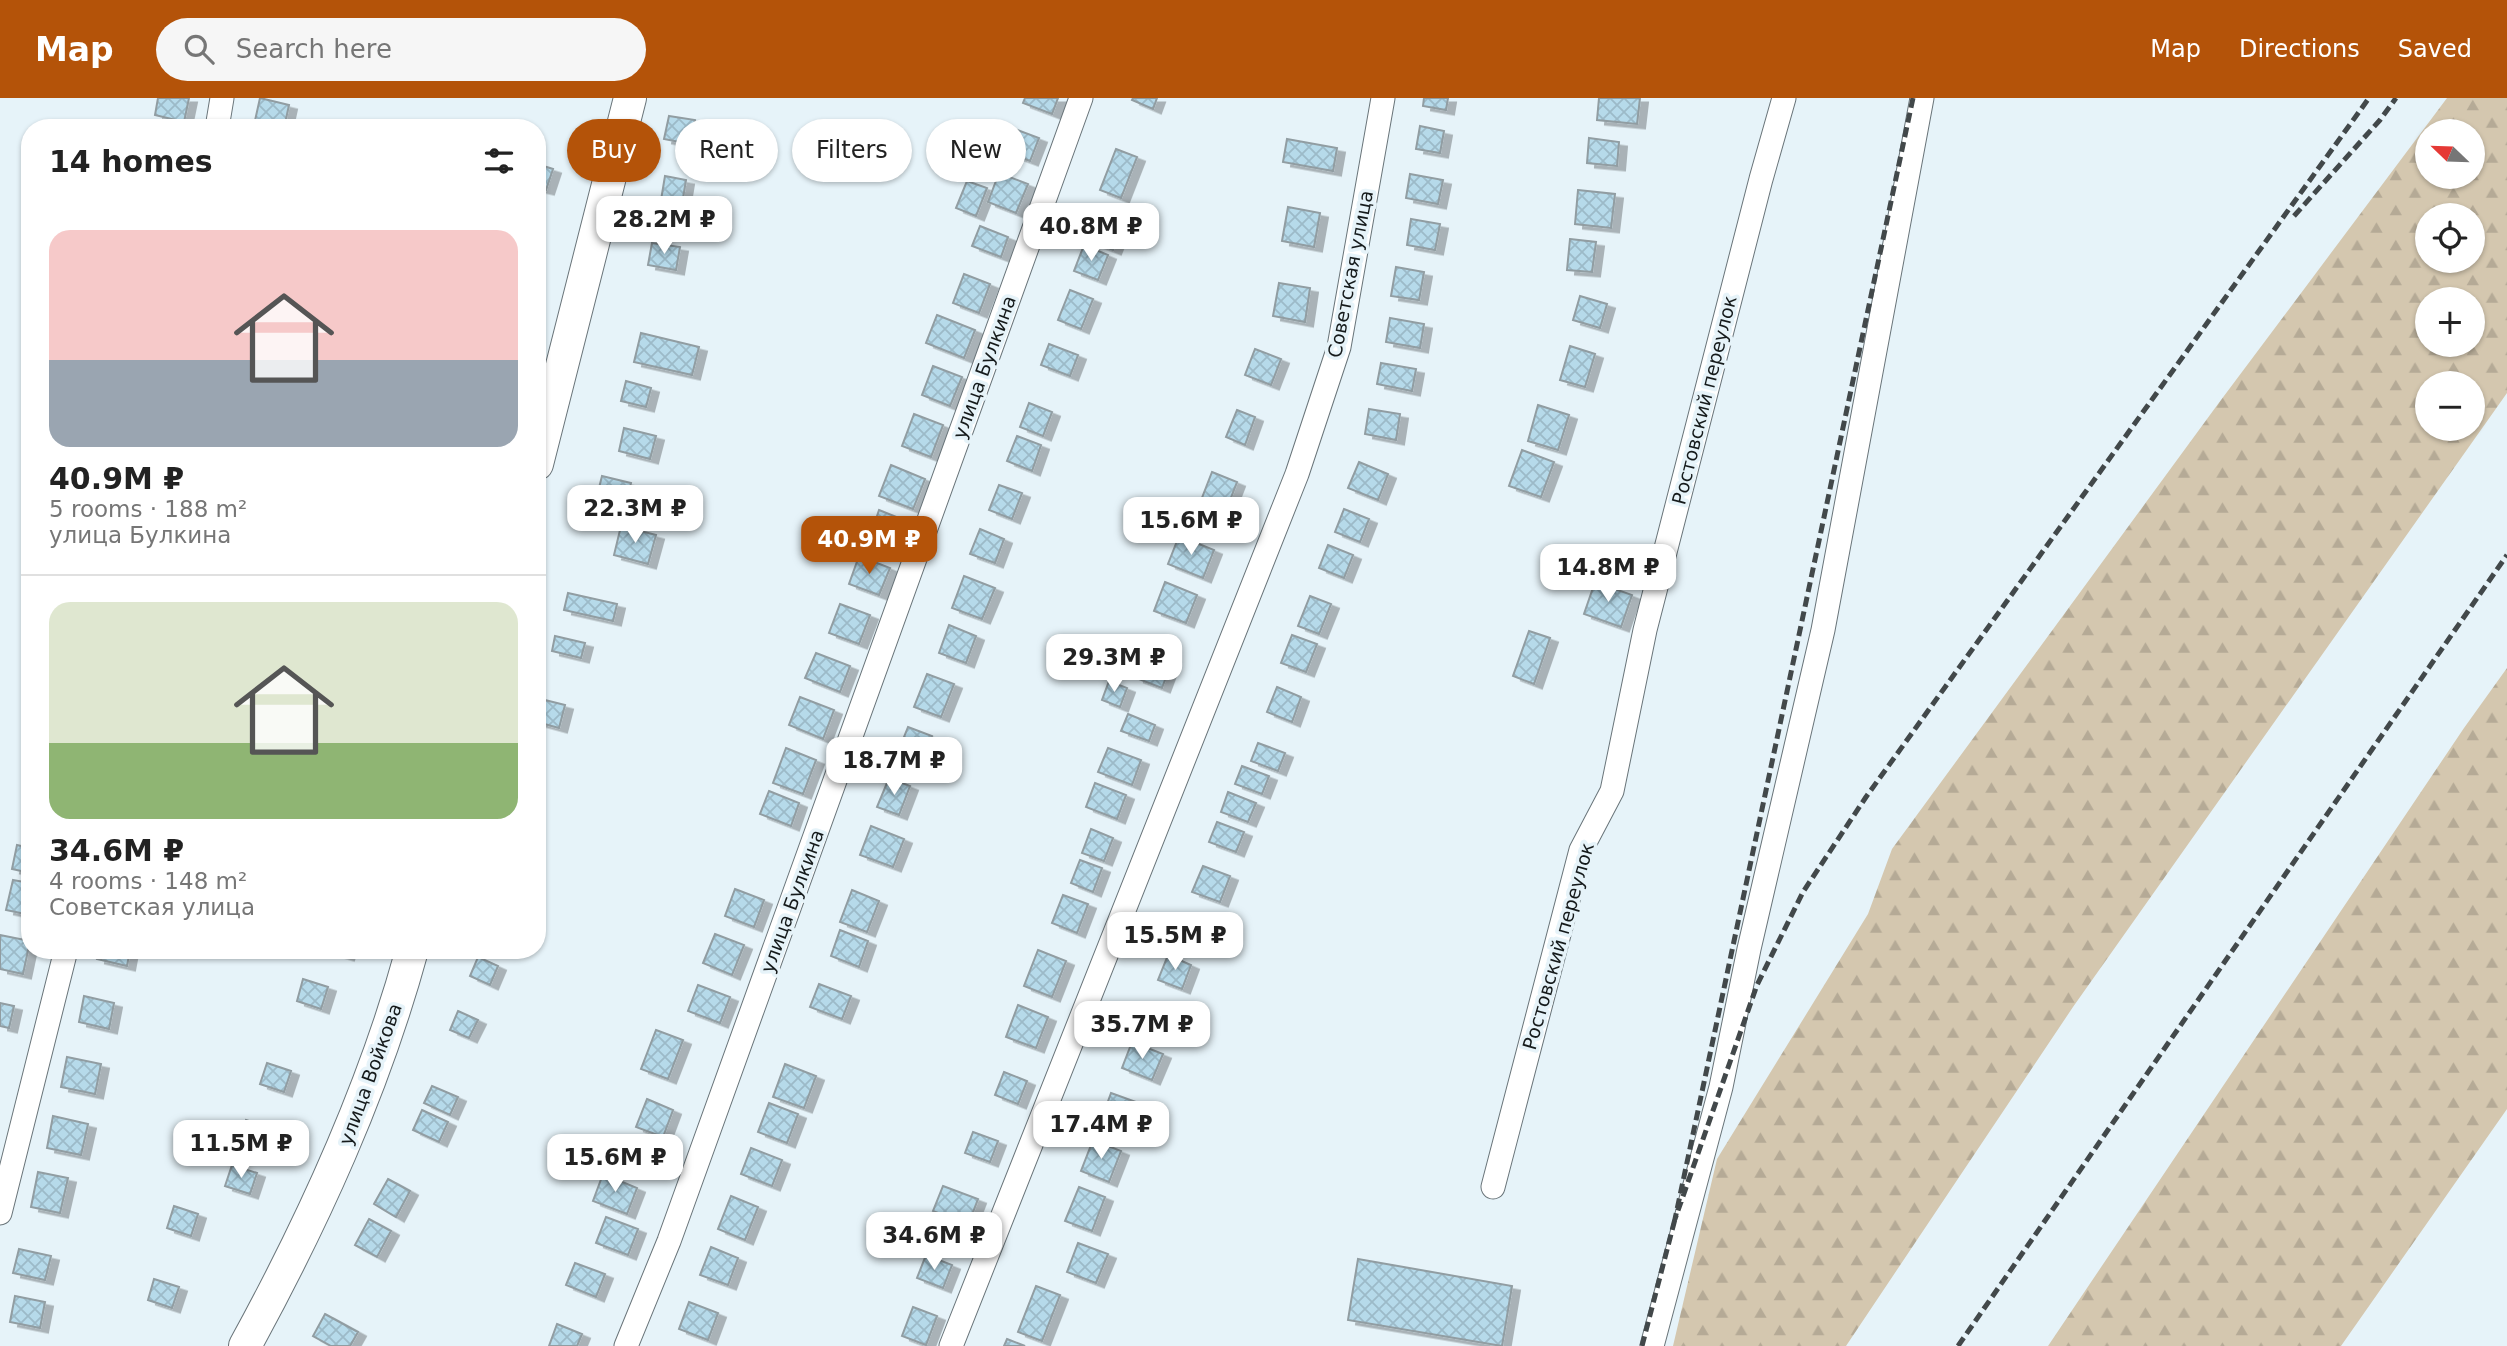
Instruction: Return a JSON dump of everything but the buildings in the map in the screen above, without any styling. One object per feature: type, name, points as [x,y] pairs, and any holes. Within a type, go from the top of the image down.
[{"type":"main road","points":[[546,429],[630,98]]},
{"type":"main road","name":"улица Войкова","points":[[245,1346],[276,1289],[357,1118],[410,959]]},
{"type":"street","points":[[218,119],[222,98]]},
{"type":"street","name":"улица Булкина","points":[[626,1346],[669,1241],[1081,98]]},
{"type":"street","name":"Советская улица","points":[[951,1346],[1297,474],[1339,347],[1383,98]]},
{"type":"street","name":"Ростовский переулок","points":[[1493,1187],[1581,850],[1612,791],[1645,629],[1784,98]]},
{"type":"street","points":[[1652,1346],[1721,1087],[1749,949],[1823,630],[1923,98]]},
{"type":"street","points":[[0,1213],[64,959]]},
{"type":"green space","points":[[2447,98],[2507,98],[2507,393],[2485,424],[2485,371],[2415,371],[2415,441],[2473,441],[2073,1007],[1846,1346],[1673,1346],[1717,1159],[1868,914],[1892,849],[2415,141],[2415,189],[2485,189],[2485,119],[2431,119]]},
{"type":"green space","points":[[2507,668],[2507,1109],[2341,1346],[2048,1346],[2464,728]]},
{"type":"railway","points":[[1913,98],[1675,1219],[1757,985],[1803,892],[1866,797],[2369,98]]},
{"type":"railway","points":[[2294,216],[2380,120],[2396,98]]},
{"type":"railway","points":[[1958,1346],[2507,555]]},
{"type":"railway","points":[[1642,1346],[1675,1219]]}]
